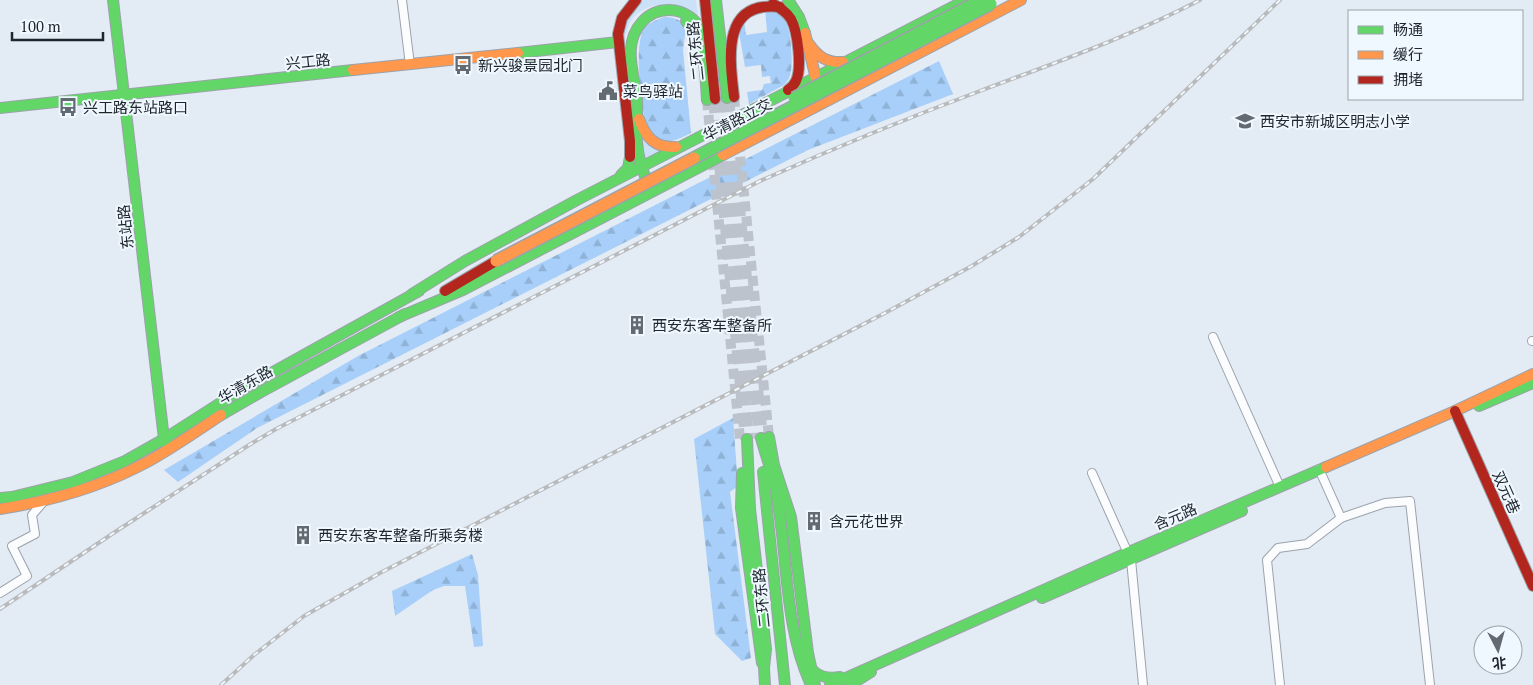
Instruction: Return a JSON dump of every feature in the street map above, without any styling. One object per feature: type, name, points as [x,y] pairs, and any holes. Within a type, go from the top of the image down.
[{"type":"main road","name":"东站路","points":[[114,0],[167,444]]},
{"type":"main road","points":[[636,0],[620,21],[618,42],[634,163],[646,195]]},
{"type":"main road","name":"二环东路","points":[[705,0],[710,49],[721,99]]},
{"type":"main road","name":"二环东路","points":[[716,0],[724,74],[721,99]]},
{"type":"main road","points":[[724,74],[725,36],[728,21],[739,6],[752,0]]},
{"type":"main road","points":[[762,0],[784,4],[799,17],[814,52],[824,60],[837,62],[851,59]]},
{"type":"main road","points":[[412,294],[464,261],[613,181],[634,163],[694,139],[966,0]]},
{"type":"main road","points":[[399,317],[463,290],[1021,0]]},
{"type":"main road","name":"华清路立交","points":[[495,258],[991,1]]},
{"type":"main road","points":[[783,94],[795,82],[798,63],[792,22],[786,13],[784,4]]},
{"type":"main road","points":[[721,99],[735,21],[750,7],[784,4]]},
{"type":"main road","points":[[634,163],[638,117],[632,73],[632,44],[638,25],[650,14],[667,9],[679,10],[686,13],[702,27],[710,49]]},
{"type":"main road","points":[[636,97],[638,73],[637,43],[639,34],[647,22],[660,16],[671,16],[687,21],[697,34],[702,55],[721,99]]},
{"type":"main road","points":[[805,34],[814,78],[826,101]]},
{"type":"main road","name":"兴工路","points":[[0,108],[618,42]]},
{"type":"main road","points":[[744,114],[739,120],[746,136],[755,139]]},
{"type":"main road","points":[[638,117],[646,135],[659,146],[671,147],[694,139],[707,137],[714,152],[710,162]]},
{"type":"main road","name":"华清东路","points":[[0,508],[26,505],[78,492],[122,474],[167,444],[239,391],[412,294],[495,258]]},
{"type":"main road","name":"华清东路","points":[[0,498],[12,497],[73,482],[167,444],[399,317],[495,258]]},
{"type":"main road","name":"含元路","points":[[1456,413],[1533,374]]},
{"type":"main road","name":"含元路","points":[[830,685],[851,680],[1456,413],[1533,383]]},
{"type":"main road","name":"双元巷","points":[[1456,413],[1533,586]]},
{"type":"main road","points":[[762,508],[765,437]]},
{"type":"main road","points":[[765,437],[776,496],[792,626],[807,679],[813,685]]},
{"type":"main road","points":[[765,437],[791,517],[813,685]]},
{"type":"main road","points":[[762,508],[744,439],[741,508],[759,650],[766,685]]},
{"type":"main road","points":[[749,457],[750,509],[766,649],[764,668]]},
{"type":"main road","name":"含元路","points":[[1130,556],[1280,488],[1321,472]]},
{"type":"main road","name":"二环东路","points":[[762,508],[777,685]]},
{"type":"main road","name":"二环东路","points":[[762,508],[786,685]]},
{"type":"main road","points":[[796,645],[816,674],[825,678],[851,680]]},
{"type":"street","points":[[402,0],[410,65]]},
{"type":"street","points":[[1213,336],[1280,488]]},
{"type":"street","points":[[1321,472],[1341,518]]},
{"type":"street","points":[[1092,473],[1130,556],[1144,685]]},
{"type":"street","points":[[0,593],[26,576],[12,546],[35,534],[32,516],[45,500]]},
{"type":"street","points":[[1280,685],[1267,560],[1278,548],[1307,544],[1341,518],[1386,503],[1410,501],[1430,685]]},
{"type":"shaded area","points":[[642,0],[696,0],[698,16],[683,7],[665,4],[655,5],[647,8],[632,19],[621,44],[623,31],[629,15]]},
{"type":"shaded area","points":[[640,134],[660,151],[643,159]]},
{"type":"green space","points":[[765,7],[775,11],[786,21],[791,43],[791,71],[789,79],[784,85],[749,104],[747,92],[762,90],[764,84],[771,83],[770,76],[762,77],[761,65],[745,67],[737,21],[743,13],[746,35],[767,32]]},
{"type":"green space","points":[[664,17],[673,18],[686,26],[693,39],[699,62],[696,63],[691,36],[685,35],[683,50],[691,133],[666,142],[656,138],[646,126],[639,61],[639,48],[644,29],[651,23]]},
{"type":"green space","points":[[939,61],[953,94],[808,150],[257,428],[178,482],[164,470],[358,356]]},
{"type":"green space","points":[[733,418],[738,486],[730,492],[751,658],[742,661],[715,634],[694,439]]},
{"type":"green space","points":[[472,554],[478,575],[483,646],[474,647],[465,586],[444,586],[433,590],[395,616],[392,591]]},
{"type":"tunnel","points":[[734,97],[769,437]]},
{"type":"tunnel","points":[[727,98],[761,438]]},
{"type":"tunnel","points":[[715,99],[747,439]]},
{"type":"tunnel","points":[[707,100],[740,439]]},
{"type":"railway","points":[[0,609],[115,532],[276,429],[760,181],[896,123],[1119,38],[1200,0]]},
{"type":"railway","points":[[221,685],[254,655],[304,616],[380,573],[885,313],[970,267],[1019,237],[1093,179],[1280,0]]},
{"type":"traffic: fast","points":[[113,0],[164,439],[167,444]]},
{"type":"traffic: fast","points":[[716,0],[727,98]]},
{"type":"traffic: fast","points":[[788,0],[799,17],[805,33]]},
{"type":"traffic: fast","points":[[412,294],[465,261],[577,200],[966,0]]},
{"type":"traffic: fast","points":[[794,98],[981,0]]},
{"type":"traffic: fast","points":[[694,158],[991,4]]},
{"type":"traffic: fast","points":[[650,190],[638,148],[637,99],[631,59],[632,40],[642,22],[648,17],[658,12],[669,10],[682,12],[692,18],[707,38]]},
{"type":"traffic: fast","points":[[686,21],[693,29],[701,48],[705,69],[707,100]]},
{"type":"traffic: fast","points":[[518,53],[618,42]]},
{"type":"traffic: fast","points":[[0,108],[353,70]]},
{"type":"traffic: fast","points":[[399,317],[463,290],[723,155]]},
{"type":"traffic: fast","points":[[621,175],[628,168],[630,157]]},
{"type":"traffic: fast","points":[[0,498],[12,497],[73,482],[125,461],[164,439],[239,391],[419,291]]},
{"type":"traffic: fast","points":[[221,415],[405,314]]},
{"type":"traffic: fast","points":[[1479,406],[1533,383]]},
{"type":"traffic: fast","points":[[769,437],[774,465],[791,517],[808,653],[815,685]]},
{"type":"traffic: fast","points":[[761,438],[777,497],[791,616],[802,663],[811,685]]},
{"type":"traffic: fast","points":[[747,439],[750,509],[766,649],[765,685]]},
{"type":"traffic: fast","points":[[830,685],[1326,467]]},
{"type":"traffic: fast","points":[[763,472],[785,685]]},
{"type":"traffic: fast","points":[[742,473],[741,508],[762,663]]},
{"type":"traffic: fast","points":[[1042,598],[1242,511]]},
{"type":"traffic: fast","points":[[809,666],[815,673],[823,676],[831,678],[840,677]]},
{"type":"traffic: fast","points":[[850,685],[871,672]]},
{"type":"traffic: slow","points":[[723,155],[1021,0]]},
{"type":"traffic: slow","points":[[805,33],[817,83]]},
{"type":"traffic: slow","points":[[809,44],[823,58],[843,62]]},
{"type":"traffic: slow","points":[[353,70],[518,53]]},
{"type":"traffic: slow","points":[[639,119],[652,141],[662,146],[676,147]]},
{"type":"traffic: slow","points":[[496,261],[694,158]]},
{"type":"traffic: slow","points":[[1326,467],[1455,411],[1533,374]]},
{"type":"traffic: slow","points":[[0,509],[58,497],[114,478],[158,456],[221,415]]},
{"type":"traffic: jam","points":[[630,157],[630,141],[618,34],[622,18],[636,0]]},
{"type":"traffic: jam","points":[[705,0],[715,99]]},
{"type":"traffic: jam","points":[[773,4],[783,10],[789,17],[797,41],[798,75],[796,81],[788,90]]},
{"type":"traffic: jam","points":[[734,97],[731,51],[733,36],[738,23],[747,13],[761,7],[780,7]]},
{"type":"traffic: jam","points":[[445,291],[496,261]]},
{"type":"traffic: jam","points":[[1455,411],[1533,586]]},
{"type":"place","name":"新兴骏景园北门","points":[[463,65]]},
{"type":"place","name":"菜鸟驿站","points":[[608,91]]},
{"type":"place","name":"兴工路东站路口","points":[[68,107]]},
{"type":"place","name":"西安市新城区明志小学","points":[[1245,121]]},
{"type":"place","name":"西安东客车整备所","points":[[637,325]]},
{"type":"place","name":"含元花世界","points":[[814,521]]},
{"type":"place","name":"西安东客车整备所乘务楼","points":[[303,535]]}]
